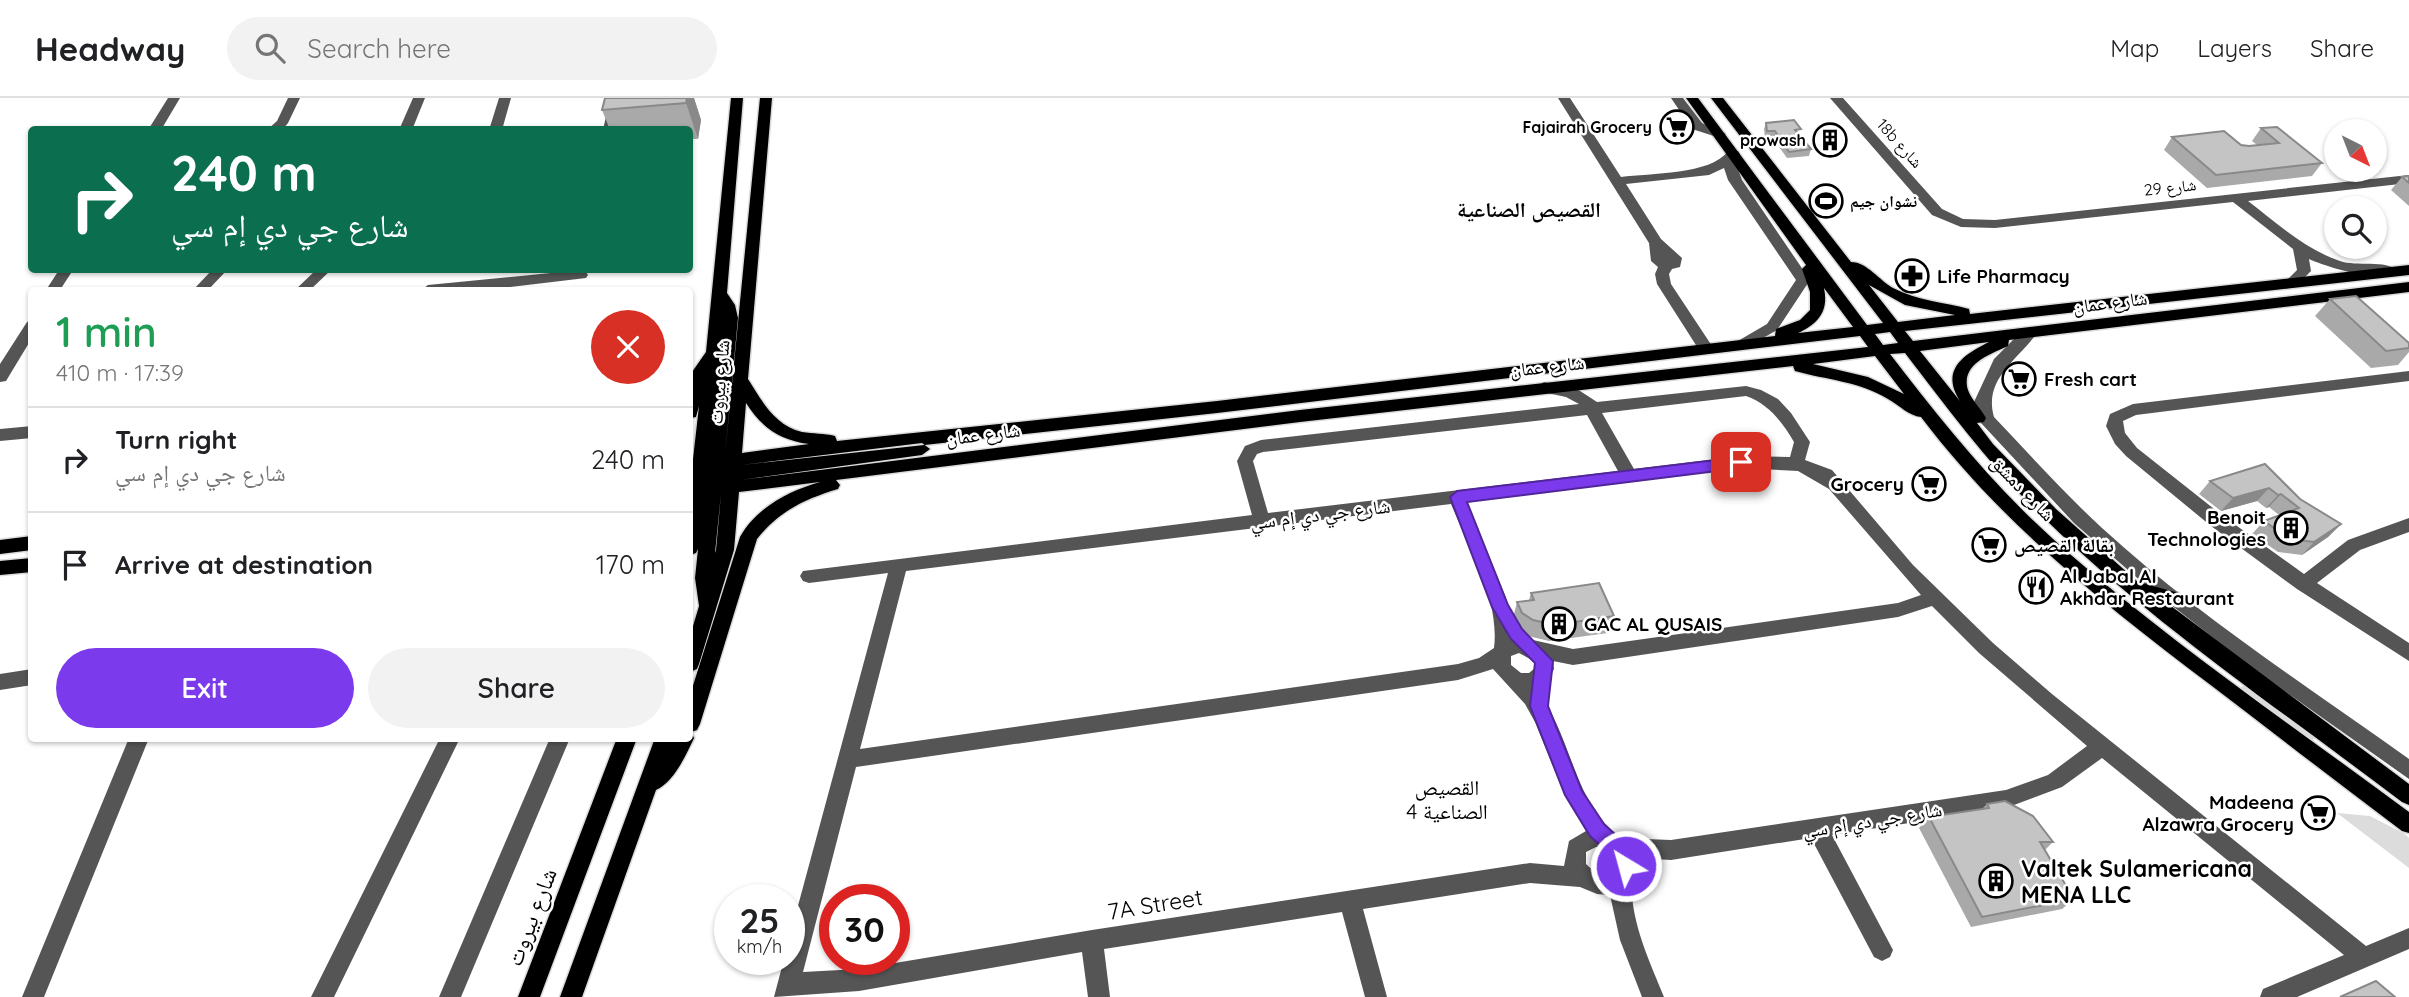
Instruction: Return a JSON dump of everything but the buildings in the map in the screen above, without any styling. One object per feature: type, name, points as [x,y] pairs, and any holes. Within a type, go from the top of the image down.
[{"type":"main road","name":"شارع بيروت","points":[[693,654],[725,550],[709,476],[714,352],[737,98]]},
{"type":"main road","name":"شارع بيروت","points":[[693,537],[709,476],[742,383],[766,98]]},
{"type":"main road","name":"شارع دمشق","points":[[1692,98],[1720,134],[1730,157],[1754,181],[1807,255],[2062,526],[2132,587],[2409,796]]},
{"type":"main road","name":"شارع دمشق","points":[[1717,98],[1839,257],[1936,425],[2000,498],[2094,586],[2250,707],[2409,824]]},
{"type":"main road","points":[[718,139],[734,152]]},
{"type":"main road","points":[[1754,181],[1788,210],[1984,460],[2028,492]]},
{"type":"main road","points":[[1761,342],[1800,326],[1815,313],[1820,296],[1807,264],[1807,255]]},
{"type":"main road","points":[[1839,257],[1885,290],[1910,302],[1995,316]]},
{"type":"main road","name":"شارع عمان","points":[[709,476],[896,467],[1545,387],[1776,363],[1995,316],[2402,271]]},
{"type":"main road","name":"شارع عمان","points":[[709,476],[885,441],[1217,407],[1761,342],[2021,334],[2409,287]]},
{"type":"main road","points":[[720,294],[728,305],[731,318],[709,476],[995,440],[1046,424]]},
{"type":"main road","points":[[1625,378],[1685,363],[2126,311],[2137,306],[2144,298]]},
{"type":"main road","points":[[1987,448],[1984,429],[1963,396],[1960,375],[1962,368],[1974,356],[2021,334]]},
{"type":"main road","points":[[693,399],[698,375],[714,352]]},
{"type":"main road","points":[[1776,363],[1836,372],[1864,380],[1900,398],[1936,425]]},
{"type":"main road","points":[[742,383],[760,414],[786,433],[818,440],[885,441]]},
{"type":"main road","points":[[693,714],[743,551],[757,525],[773,510],[797,496],[896,467]]},
{"type":"main road","points":[[0,547],[28,544]]},
{"type":"main road","points":[[0,568],[28,565]]},
{"type":"main road","points":[[2132,587],[2173,598]]},
{"type":"main road","name":"شارع بيروت","points":[[528,997],[625,742]]},
{"type":"main road","points":[[571,997],[664,742]]},
{"type":"main road","points":[[649,787],[673,760],[682,742]]},
{"type":"street","points":[[157,126],[174,98]]},
{"type":"street","points":[[270,126],[285,113],[294,98]]},
{"type":"street","points":[[407,126],[419,98]]},
{"type":"street","points":[[496,126],[505,98]]},
{"type":"street","points":[[610,126],[616,98]]},
{"type":"street","points":[[1564,98],[1655,242],[1676,260],[1675,264],[1666,266],[1662,274],[1664,284],[1706,349]]},
{"type":"street","points":[[1677,98],[1697,126],[1720,134]]},
{"type":"street","name":"18b شارع","points":[[1836,98],[1937,212]]},
{"type":"street","points":[[278,126],[285,113]]},
{"type":"street","points":[[1709,171],[1730,157],[1735,180],[1803,280],[1772,327],[1739,345]]},
{"type":"street","points":[[1617,181],[1709,171],[1735,180]]},
{"type":"street","name":"شارع 29","points":[[1937,212],[1954,221],[1989,224],[2409,178]]},
{"type":"street","points":[[2240,197],[2300,250],[2341,267],[2402,271]]},
{"type":"street","points":[[2292,282],[2304,271],[2300,250]]},
{"type":"street","points":[[203,287],[217,273]]},
{"type":"street","points":[[305,287],[321,273]]},
{"type":"street","points":[[474,287],[574,273]]},
{"type":"street","points":[[0,377],[28,332]]},
{"type":"street","points":[[2021,334],[1999,363],[1982,402],[1984,414],[2086,524],[2173,598],[2409,770]]},
{"type":"street","points":[[2409,376],[2133,410],[2125,429],[2134,453],[2200,508],[2303,584],[2409,653]]},
{"type":"street","points":[[1545,387],[1580,396],[1594,408],[1629,476]]},
{"type":"street","points":[[1262,521],[1245,461],[1247,453],[1255,447],[1739,391],[1753,393],[1772,402],[1799,438],[1802,447],[1798,458]]},
{"type":"street","points":[[0,435],[28,432]]},
{"type":"street","name":"شارع جي دي إم سي","points":[[809,576],[1741,462],[1774,455],[1798,458],[1819,468],[1934,598],[2015,674],[2298,907],[2357,960]]},
{"type":"street","name":"شارع جي دي إم سي","points":[[1741,462],[1790,462],[1809,468],[1833,484]]},
{"type":"street","points":[[1457,497],[1500,607],[1506,636],[1501,667],[1539,706],[1574,795],[1592,824],[1625,859],[1621,902],[1625,926],[1653,997]]},
{"type":"street","points":[[2303,584],[2354,545],[2409,524]]},
{"type":"street","points":[[787,990],[899,565]]},
{"type":"street","points":[[848,759],[1458,672],[1485,664],[1513,646],[1573,656],[1898,610],[1934,598]]},
{"type":"street","points":[[1500,607],[1517,634],[1544,661],[1539,706]]},
{"type":"street","points":[[1458,672],[1528,682],[1573,656]]},
{"type":"street","points":[[0,681],[28,678]]},
{"type":"street","points":[[33,997],[137,742]]},
{"type":"street","points":[[322,997],[448,742]]},
{"type":"street","points":[[450,997],[558,742]]},
{"type":"street","name":"شارع جي دي إم سي","points":[[1623,876],[1643,860],[1671,850],[2006,799],[2040,788],[2069,772],[2085,770],[2107,751]]},
{"type":"street","points":[[1574,795],[1580,828],[1575,866],[1625,926]]},
{"type":"street","points":[[1817,828],[1882,950]]},
{"type":"street","points":[[1530,873],[1556,864],[1595,838],[1613,844]]},
{"type":"street","name":"شارع جي دي إم سي","points":[[1613,844],[1671,850]]},
{"type":"street","points":[[1530,873],[1612,885],[1623,876]]},
{"type":"street","name":"7A Street","points":[[787,990],[1530,873]]},
{"type":"street","points":[[1350,900],[1376,997]]},
{"type":"street","points":[[2271,997],[2409,938]]},
{"type":"street","points":[[1092,940],[1099,997]]},
{"type":"shaded area","points":[[2248,682],[2319,735],[2311,741],[2240,688]]},
{"type":"shaded area","points":[[2337,813],[2370,816],[2405,834],[2409,838],[2409,868]]},
{"type":"place","name":"Fajairah Grocery","points":[[1677,127]]},
{"type":"place","name":"prowash","points":[[1830,140]]},
{"type":"place","name":"نشوان جيم","points":[[1826,201]]},
{"type":"place","name":"Life Pharmacy","points":[[1912,276]]},
{"type":"place","name":"Fresh cart","points":[[2019,379]]},
{"type":"place","name":"Grocery","points":[[1929,484]]},
{"type":"place","name":"Benoit Technologies","points":[[2291,528]]},
{"type":"place","name":"بقالة القصيص","points":[[1989,545]]},
{"type":"place","name":"Al Jabal Al Akhdar Restaurant","points":[[2036,587]]},
{"type":"place","name":"GAC AL QUSAIS","points":[[1559,624]]},
{"type":"place","name":"Madeena Alzawra Grocery","points":[[2318,813]]},
{"type":"place","name":"Valtek Sulamericana MENA LLC","points":[[1996,881]]},
{"type":"district","name":"القصيص الصناعية","points":[[1529,209]]},
{"type":"district","name":"القصيص الصناعية 4","points":[[1447,799]]},
{"type":"route","points":[[1626,866],[1622,853],[1597,830],[1574,795],[1539,706],[1544,661],[1539,653],[1517,634],[1500,607],[1457,497],[1741,462]]}]
